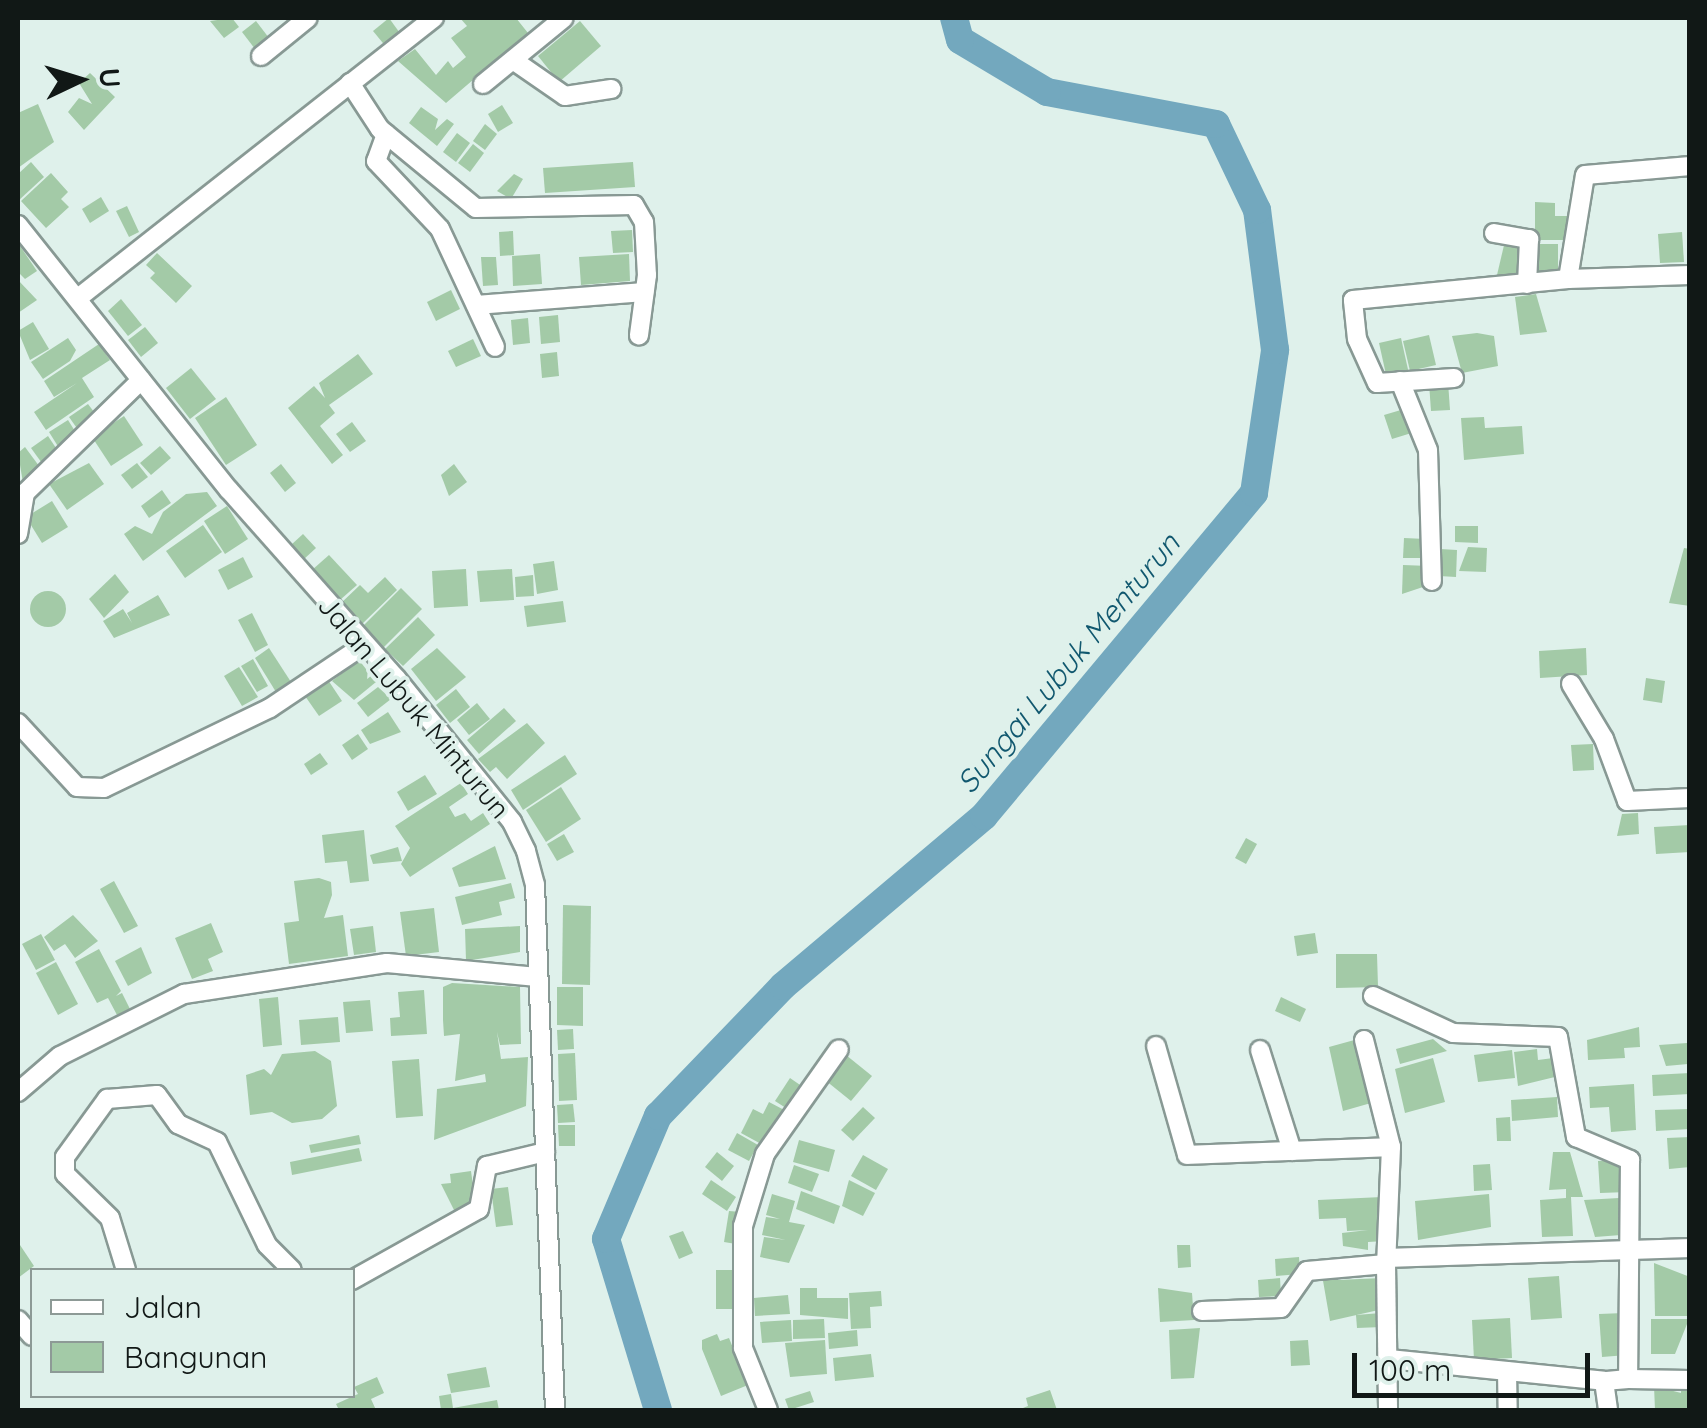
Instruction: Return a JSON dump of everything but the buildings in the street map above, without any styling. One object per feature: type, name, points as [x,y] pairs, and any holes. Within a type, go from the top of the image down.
[{"type":"street","points":[[261,56],[308,18]]},
{"type":"street","points":[[78,298],[434,18]]},
{"type":"street","points":[[483,84],[564,18]]},
{"type":"street","points":[[513,60],[566,96],[611,89]]},
{"type":"street","points":[[350,83],[386,134],[476,208],[634,204],[644,222],[645,292],[639,335]]},
{"type":"street","points":[[386,134],[376,161],[440,229],[495,348]]},
{"type":"street","points":[[1568,278],[1585,175],[1690,166]]},
{"type":"street","name":"Jalan Lubuk Minturun","points":[[18,225],[142,380],[512,822],[534,885],[556,1410]]},
{"type":"street","points":[[1494,233],[1529,239],[1527,284]]},
{"type":"street","points":[[1454,378],[1373,380],[1353,300],[1568,278],[1690,274]]},
{"type":"street","points":[[476,305],[645,292]]},
{"type":"street","points":[[18,534],[26,493],[142,380]]},
{"type":"street","points":[[1400,381],[1428,450],[1432,582]]},
{"type":"street","points":[[18,723],[78,787],[104,788],[270,708],[364,645]]},
{"type":"street","points":[[1571,684],[1604,739],[1627,802],[1690,798]]},
{"type":"street","points":[[18,1092],[60,1056],[184,994],[387,963],[537,977]]},
{"type":"street","points":[[1373,996],[1452,1033],[1558,1037],[1576,1137],[1630,1160],[1634,1249],[1628,1379]]},
{"type":"street","points":[[1364,1040],[1391,1147],[1386,1261],[1388,1410]]},
{"type":"street","points":[[1156,1046],[1184,1154],[1391,1147]]},
{"type":"street","points":[[768,1410],[743,1348],[742,1226],[765,1154],[839,1049]]},
{"type":"street","points":[[1260,1050],[1292,1151]]},
{"type":"street","points":[[125,1268],[110,1218],[65,1174],[64,1157],[107,1099],[156,1096],[178,1124],[217,1142],[266,1244],[290,1268]]},
{"type":"street","points":[[355,1278],[479,1209],[488,1166],[545,1152]]},
{"type":"street","points":[[1202,1311],[1282,1308],[1306,1272],[1386,1261],[1690,1248]]},
{"type":"street","points":[[1388,1359],[1604,1382],[1690,1380]]},
{"type":"street","points":[[1507,1372],[1508,1410]]},
{"type":"street","points":[[1604,1382],[1608,1410]]},
{"type":"waterway","name":"Sungai Lubuk Menturun","points":[[658,1410],[606,1239],[658,1116],[783,986],[984,816],[1254,493],[1275,350],[1257,210],[1216,124],[1047,92],[960,40],[954,18]]}]
